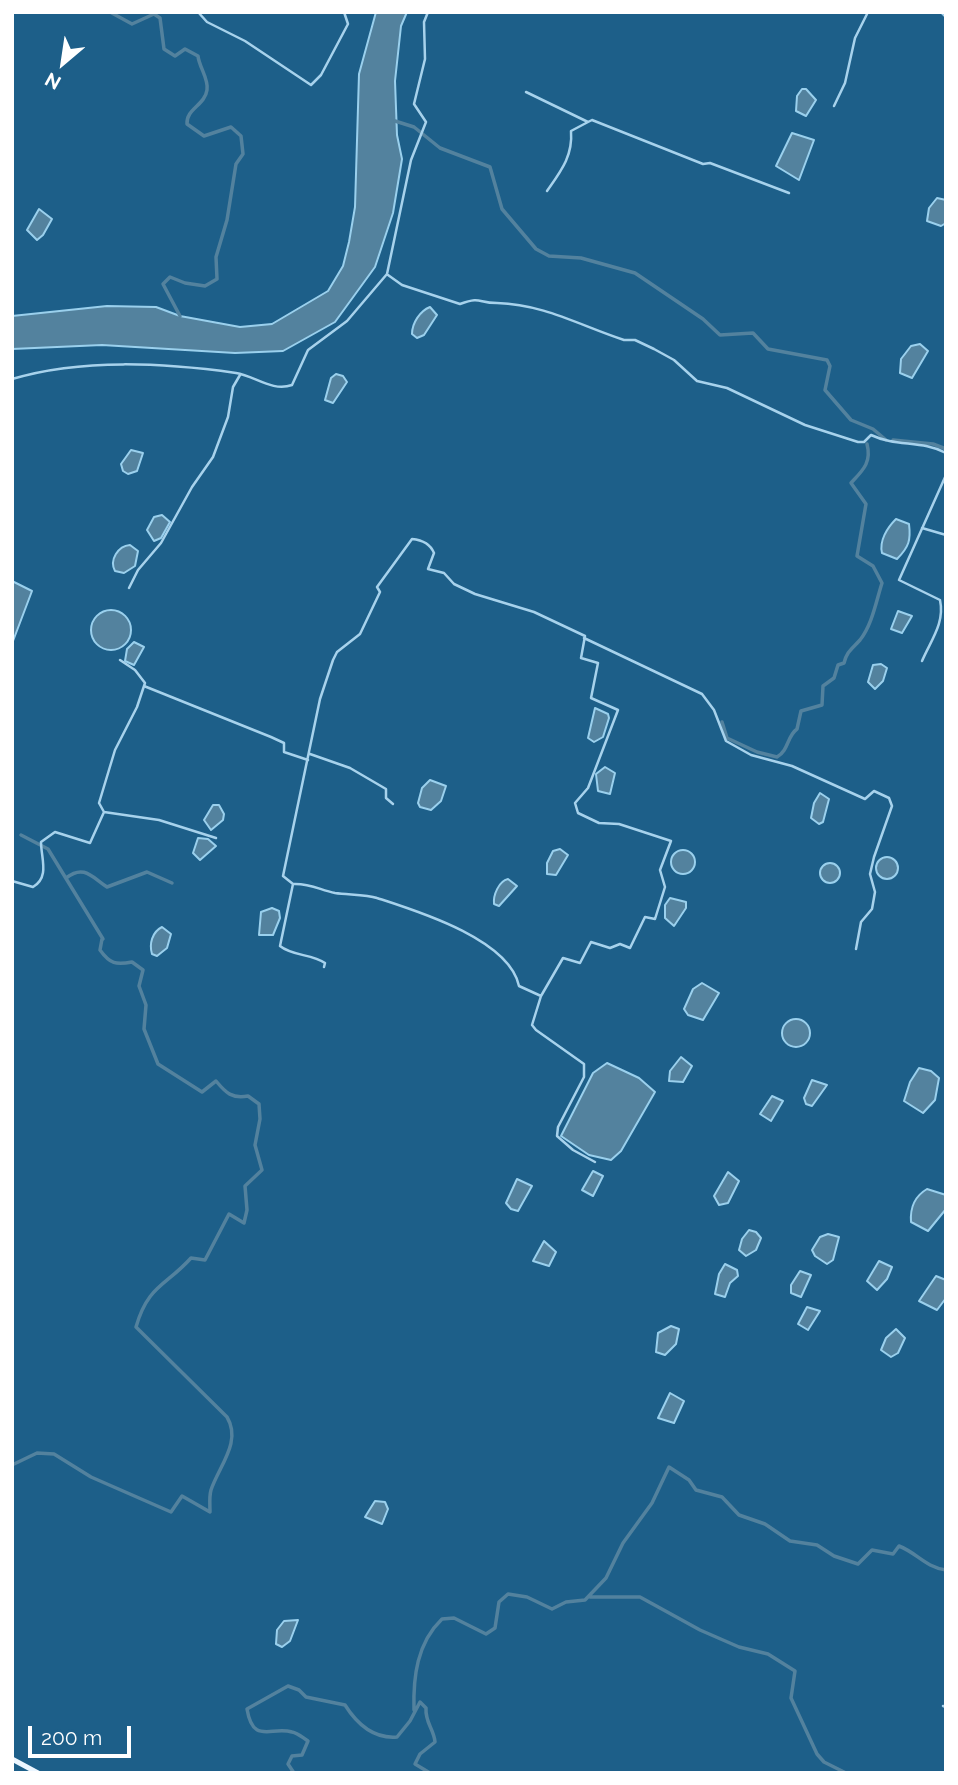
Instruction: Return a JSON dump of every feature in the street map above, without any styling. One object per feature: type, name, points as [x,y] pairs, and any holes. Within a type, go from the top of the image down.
[{"type":"main road","points":[[12,1759],[38,1773]]},
{"type":"street","points":[[198,12],[207,22],[245,40],[311,85],[321,75],[348,24],[344,12]]},
{"type":"street","points":[[12,379],[81,366],[168,366],[240,375],[273,386],[292,385],[308,350],[347,321],[387,274],[411,160],[423,136],[426,122],[414,104],[425,59],[424,22],[428,12]]},
{"type":"street","points":[[834,106],[845,83],[853,42],[867,12]]},
{"type":"street","points":[[940,12],[946,17]]},
{"type":"street","points":[[526,92],[588,122]]},
{"type":"street","points":[[547,191],[564,167],[572,146],[571,131],[592,120],[703,164],[710,163],[789,193]]},
{"type":"street","points":[[387,274],[402,285],[460,304],[474,298],[497,303],[513,302],[550,312],[624,340],[635,340],[674,360],[697,381],[727,388],[805,425],[858,442],[863,442],[871,435],[880,442],[936,448],[946,453]]},
{"type":"street","points":[[129,588],[138,570],[162,543],[192,486],[213,457],[240,375]]},
{"type":"street","points":[[922,661],[938,629],[942,609],[940,600],[899,580],[946,475]]},
{"type":"street","points":[[922,528],[946,535]]},
{"type":"street","points":[[541,996],[519,986],[517,977],[485,942],[417,910],[403,909],[378,898],[358,898],[329,891],[308,883],[293,884],[282,876],[320,699],[333,660],[337,652],[360,634],[380,592],[377,587],[381,579],[412,539],[421,540],[432,547],[434,553],[428,569],[444,573],[454,584],[475,594],[534,612],[702,694],[714,710],[723,739],[739,748],[792,766],[829,785],[846,789],[855,797],[865,799],[874,790],[889,797],[892,806],[870,874],[875,892],[872,909],[861,922],[856,950]]},
{"type":"street","points":[[584,638],[581,658],[598,663],[591,698],[618,710],[588,788],[575,803],[578,813],[599,823],[619,824],[671,841],[660,870],[665,887],[655,919],[645,918],[630,948],[620,944],[610,948],[591,942],[580,962],[563,958],[541,996],[532,1025],[572,1054],[586,1069],[558,1127],[557,1136],[573,1150],[595,1162]]},
{"type":"street","points":[[120,660],[135,670],[144,687],[271,737],[284,743],[285,752],[308,760]]},
{"type":"street","points":[[104,812],[99,803],[113,757],[144,687]]},
{"type":"street","points":[[310,754],[360,773],[386,789],[386,798],[394,804]]},
{"type":"street","points":[[104,812],[159,820],[216,838]]},
{"type":"street","points":[[12,881],[33,887],[38,884],[44,871],[40,856],[41,844],[55,832],[87,844],[95,835],[104,812]]},
{"type":"street","points":[[293,884],[280,946],[320,959],[325,963],[324,967]]},
{"type":"water","points":[[376,12],[407,12],[401,26],[395,81],[397,135],[402,159],[393,213],[375,267],[335,322],[283,351],[235,353],[102,345],[12,349],[12,316],[107,306],[156,307],[180,316],[240,327],[272,324],[328,291],[343,266],[349,242],[355,207],[359,74]]},
{"type":"water","points":[[802,89],[806,89],[816,100],[806,116],[796,111],[797,96]]},
{"type":"water","points":[[792,133],[814,140],[799,180],[776,166]]},
{"type":"water","points":[[937,198],[946,200],[946,223],[941,226],[927,221],[929,208]]},
{"type":"water","points":[[39,209],[52,219],[37,240],[27,230]]},
{"type":"water","points":[[430,307],[437,315],[424,335],[417,338],[412,334],[415,322],[423,311]]},
{"type":"water","points":[[920,344],[928,351],[912,378],[900,373],[901,359],[911,346]]},
{"type":"water","points":[[336,374],[343,376],[347,382],[333,403],[325,400],[331,378]]},
{"type":"water","points":[[131,450],[143,453],[137,471],[128,474],[123,471],[121,464]]},
{"type":"water","points":[[162,515],[170,522],[161,538],[154,541],[147,530],[154,517]]},
{"type":"water","points":[[896,519],[909,524],[910,530],[907,547],[897,559],[882,553],[881,548],[884,535]]},
{"type":"water","points":[[130,545],[138,551],[135,566],[124,573],[115,571],[113,562],[116,554]]},
{"type":"water","points":[[12,581],[32,591],[13,641],[12,641]]},
{"type":"water","points":[[111,610],[125,616],[131,630],[125,644],[111,650],[97,644],[91,630],[97,616]]},
{"type":"water","points":[[898,611],[912,616],[902,633],[891,629]]},
{"type":"water","points":[[134,642],[144,647],[134,665],[125,661],[127,649]]},
{"type":"water","points":[[881,664],[887,668],[883,681],[875,689],[868,682],[873,665]]},
{"type":"water","points":[[595,708],[608,714],[609,718],[603,737],[594,742],[588,738]]},
{"type":"water","points":[[605,767],[615,773],[610,794],[598,791],[596,774]]},
{"type":"water","points":[[430,780],[446,786],[441,801],[431,810],[420,807],[418,803],[422,788]]},
{"type":"water","points":[[820,793],[829,799],[823,822],[819,824],[811,818],[814,803]]},
{"type":"water","points":[[213,805],[219,805],[224,814],[223,820],[211,830],[204,820]]},
{"type":"water","points":[[198,838],[208,839],[216,846],[200,860],[193,853]]},
{"type":"water","points":[[560,849],[568,855],[556,875],[547,874],[547,863],[553,851]]},
{"type":"water","points":[[683,850],[691,854],[695,862],[691,870],[683,874],[675,870],[671,862],[675,854]]},
{"type":"water","points":[[887,857],[895,860],[898,868],[895,876],[887,879],[879,876],[876,868],[879,860]]},
{"type":"water","points":[[830,863],[837,866],[840,873],[837,880],[830,883],[823,880],[820,873],[823,866]]},
{"type":"water","points":[[508,879],[517,886],[499,906],[494,904],[497,889]]},
{"type":"water","points":[[670,898],[686,902],[686,908],[674,926],[665,918],[665,905]]},
{"type":"water","points":[[272,908],[279,911],[280,918],[273,935],[259,935],[261,912]]},
{"type":"water","points":[[162,927],[171,934],[167,948],[157,956],[152,954],[151,942]]},
{"type":"water","points":[[702,983],[719,993],[703,1020],[688,1015],[684,1009],[693,989]]},
{"type":"water","points":[[796,1019],[806,1023],[810,1033],[806,1043],[796,1047],[786,1043],[782,1033],[786,1023]]},
{"type":"water","points":[[681,1057],[692,1066],[683,1082],[669,1081],[670,1071]]},
{"type":"water","points":[[607,1063],[639,1078],[655,1092],[621,1151],[611,1160],[589,1155],[561,1136],[593,1073]]},
{"type":"water","points":[[919,1068],[931,1071],[939,1078],[935,1100],[923,1113],[904,1101],[910,1082]]},
{"type":"water","points":[[812,1080],[827,1085],[812,1106],[806,1104],[804,1098]]},
{"type":"water","points":[[772,1096],[783,1101],[771,1121],[760,1114]]},
{"type":"water","points":[[593,1171],[603,1176],[593,1196],[582,1190]]},
{"type":"water","points":[[728,1172],[739,1181],[728,1203],[719,1205],[714,1196]]},
{"type":"water","points":[[517,1179],[532,1186],[518,1211],[511,1209],[506,1203]]},
{"type":"water","points":[[927,1189],[946,1195],[946,1209],[928,1231],[911,1222],[914,1203]]},
{"type":"water","points":[[749,1230],[756,1232],[761,1238],[756,1250],[746,1256],[739,1250],[742,1239]]},
{"type":"water","points":[[828,1234],[839,1237],[833,1260],[827,1264],[815,1256],[812,1250],[820,1237]]},
{"type":"water","points":[[544,1241],[556,1252],[549,1266],[533,1261]]},
{"type":"water","points":[[879,1261],[892,1267],[887,1279],[877,1290],[867,1281]]},
{"type":"water","points":[[725,1264],[737,1270],[738,1276],[730,1283],[725,1297],[715,1294],[719,1274]]},
{"type":"water","points":[[800,1271],[811,1275],[801,1297],[791,1293],[791,1285]]},
{"type":"water","points":[[936,1276],[946,1280],[946,1298],[937,1310],[919,1301]]},
{"type":"water","points":[[807,1307],[820,1311],[808,1330],[798,1324]]},
{"type":"water","points":[[671,1326],[679,1329],[676,1344],[665,1355],[656,1352],[658,1333]]},
{"type":"water","points":[[896,1329],[905,1338],[898,1353],[891,1357],[881,1350],[886,1338]]},
{"type":"water","points":[[670,1393],[684,1401],[674,1423],[658,1418]]},
{"type":"water","points":[[375,1501],[385,1502],[388,1509],[382,1524],[365,1517]]},
{"type":"water","points":[[298,1620],[290,1641],[282,1647],[276,1644],[277,1630],[284,1621]]},
{"type":"waterway","points":[[110,12],[132,24],[154,14],[160,18],[164,49],[175,56],[185,49],[198,56],[207,82],[206,95],[189,114],[187,124],[204,136],[231,127],[241,136],[243,154],[236,164],[227,220],[216,257],[217,279],[205,286],[170,277],[163,284],[180,316]]},
{"type":"waterway","points":[[395,121],[414,127],[440,148],[490,167],[502,209],[536,249],[549,256],[581,258],[635,273],[703,319],[720,335],[753,333],[768,349],[827,360],[830,366],[825,390],[851,420],[873,429],[886,440]]},
{"type":"waterway","points":[[893,440],[933,444],[946,449]]},
{"type":"waterway","points":[[722,722],[727,738],[757,752],[777,757],[784,751],[791,735],[797,729],[801,711],[822,705],[823,686],[834,678],[838,665],[844,663],[848,653],[868,627],[882,583],[873,566],[857,556],[866,504],[851,483],[867,462],[867,444]]},
{"type":"waterway","points":[[21,835],[48,849],[103,939]]},
{"type":"waterway","points":[[66,878],[83,872],[107,887],[147,872],[172,883]]},
{"type":"waterway","points":[[12,1465],[37,1453],[54,1454],[91,1477],[171,1512],[182,1496],[210,1512],[211,1490],[231,1445],[231,1426],[227,1417],[136,1327],[146,1302],[159,1287],[191,1258],[205,1260],[229,1214],[244,1223],[247,1210],[245,1186],[262,1170],[255,1145],[260,1119],[259,1104],[248,1096],[230,1094],[216,1081],[202,1092],[158,1064],[144,1029],[146,1005],[139,986],[143,970],[132,962],[110,961],[100,950],[102,939]]},
{"type":"waterway","points":[[414,1710],[418,1661],[427,1639],[442,1619],[454,1618],[486,1634],[495,1628],[499,1602],[508,1594],[527,1597],[552,1609],[566,1602],[585,1600],[606,1578],[623,1543],[652,1503],[669,1467],[689,1480],[696,1490],[722,1497],[739,1515],[765,1524],[790,1541],[817,1545],[834,1556],[858,1564],[872,1550],[893,1554],[899,1546],[932,1566],[946,1570]]},
{"type":"waterway","points":[[590,1597],[640,1597],[700,1630],[739,1647],[768,1654],[795,1671],[791,1698],[817,1754],[824,1762],[846,1773]]},
{"type":"waterway","points":[[294,1773],[288,1764],[292,1756],[302,1755],[308,1741],[292,1732],[258,1731],[250,1720],[247,1709],[288,1686],[299,1690],[306,1697],[345,1705],[366,1729],[388,1737],[397,1737],[420,1702],[426,1708],[435,1742],[420,1754],[415,1764],[430,1773]]}]
